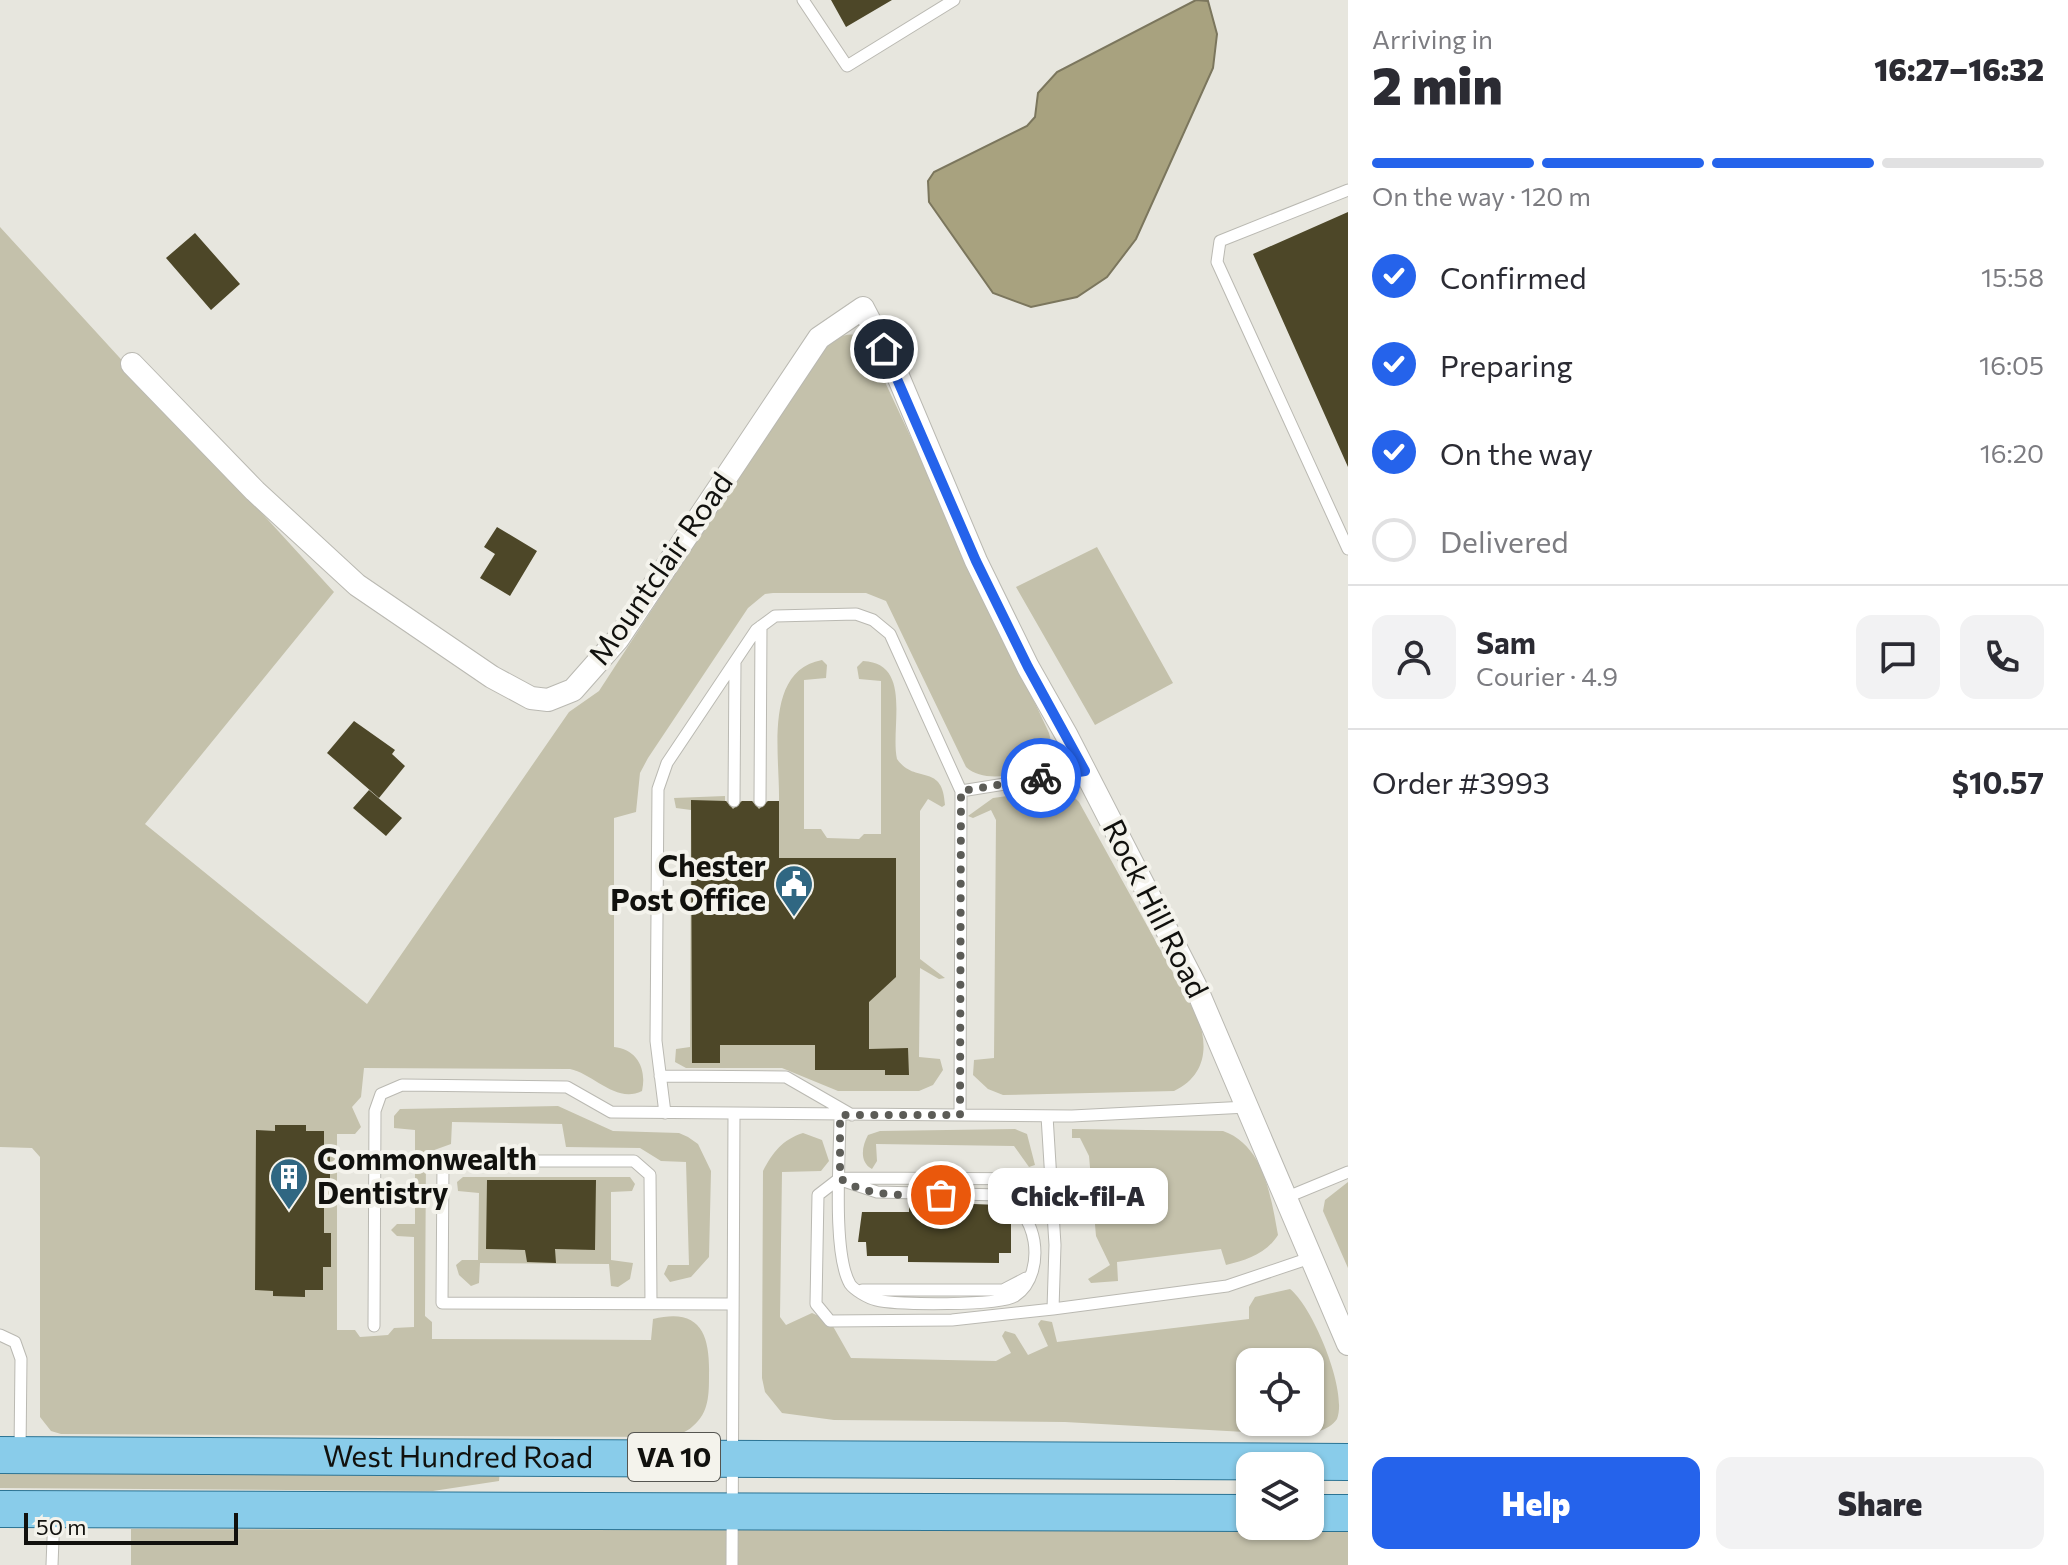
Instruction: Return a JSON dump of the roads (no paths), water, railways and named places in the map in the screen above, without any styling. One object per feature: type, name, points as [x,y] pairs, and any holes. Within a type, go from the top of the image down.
[{"type":"main road","name":"West Hundred Road","points":[[10,1455],[1348,1462]]},
{"type":"main road","name":"West Hundred Road","points":[[0,1509],[1236,1513]]},
{"type":"main road","points":[[1324,1513],[1348,1513]]},
{"type":"street","name":"Mountclair Road","points":[[132,364],[255,491],[357,585],[492,677],[531,698],[548,700],[573,690],[618,639],[819,338],[863,308]]},
{"type":"street","name":"Rock Hill Road","points":[[863,308],[895,369],[976,561],[1028,667],[1195,985],[1348,1344]]},
{"type":"lane","points":[[803,0],[847,66],[954,0]]},
{"type":"lane","points":[[1348,190],[1220,241],[1217,262],[1348,549]]},
{"type":"lane","points":[[665,1113],[656,1041],[658,789],[667,763],[761,626],[775,616],[856,614],[873,620],[890,634],[961,791],[960,1115]]},
{"type":"lane","points":[[760,801],[761,626]]},
{"type":"lane","points":[[734,801],[735,661]]},
{"type":"lane","points":[[961,791],[1085,771]]},
{"type":"lane","points":[[660,1076],[786,1077],[846,1115]]},
{"type":"lane","points":[[374,1326],[375,1111],[381,1094],[402,1085],[567,1087],[611,1112],[1047,1116],[1247,1107]]},
{"type":"lane","points":[[732,1565],[734,1114]]},
{"type":"lane","points":[[840,1178],[877,1192],[999,1195],[1017,1204],[1032,1229],[1036,1256],[1032,1273],[1015,1296],[991,1301],[903,1303],[874,1299],[851,1286],[840,1257],[840,1178],[846,1115]]},
{"type":"lane","points":[[1047,1116],[1052,1179],[1053,1309]]},
{"type":"lane","points":[[651,1303],[650,1175],[643,1166],[634,1161],[443,1161],[442,1303],[733,1304]]},
{"type":"lane","points":[[1285,1198],[1348,1172]]},
{"type":"lane","points":[[1052,1179],[840,1178],[818,1195],[816,1304],[830,1321],[952,1320],[1227,1286],[1310,1258]]},
{"type":"lane","points":[[0,1335],[15,1342],[21,1359],[10,1455]]},
{"type":"lane","points":[[52,1565],[54,1509]]},
{"type":"place","name":"Chester Post Office","points":[[794,918]]},
{"type":"place","name":"Chick-fil-A","points":[[941,1195]]},
{"type":"place","name":"Commonwealth Dentistry","points":[[289,1211]]}]
